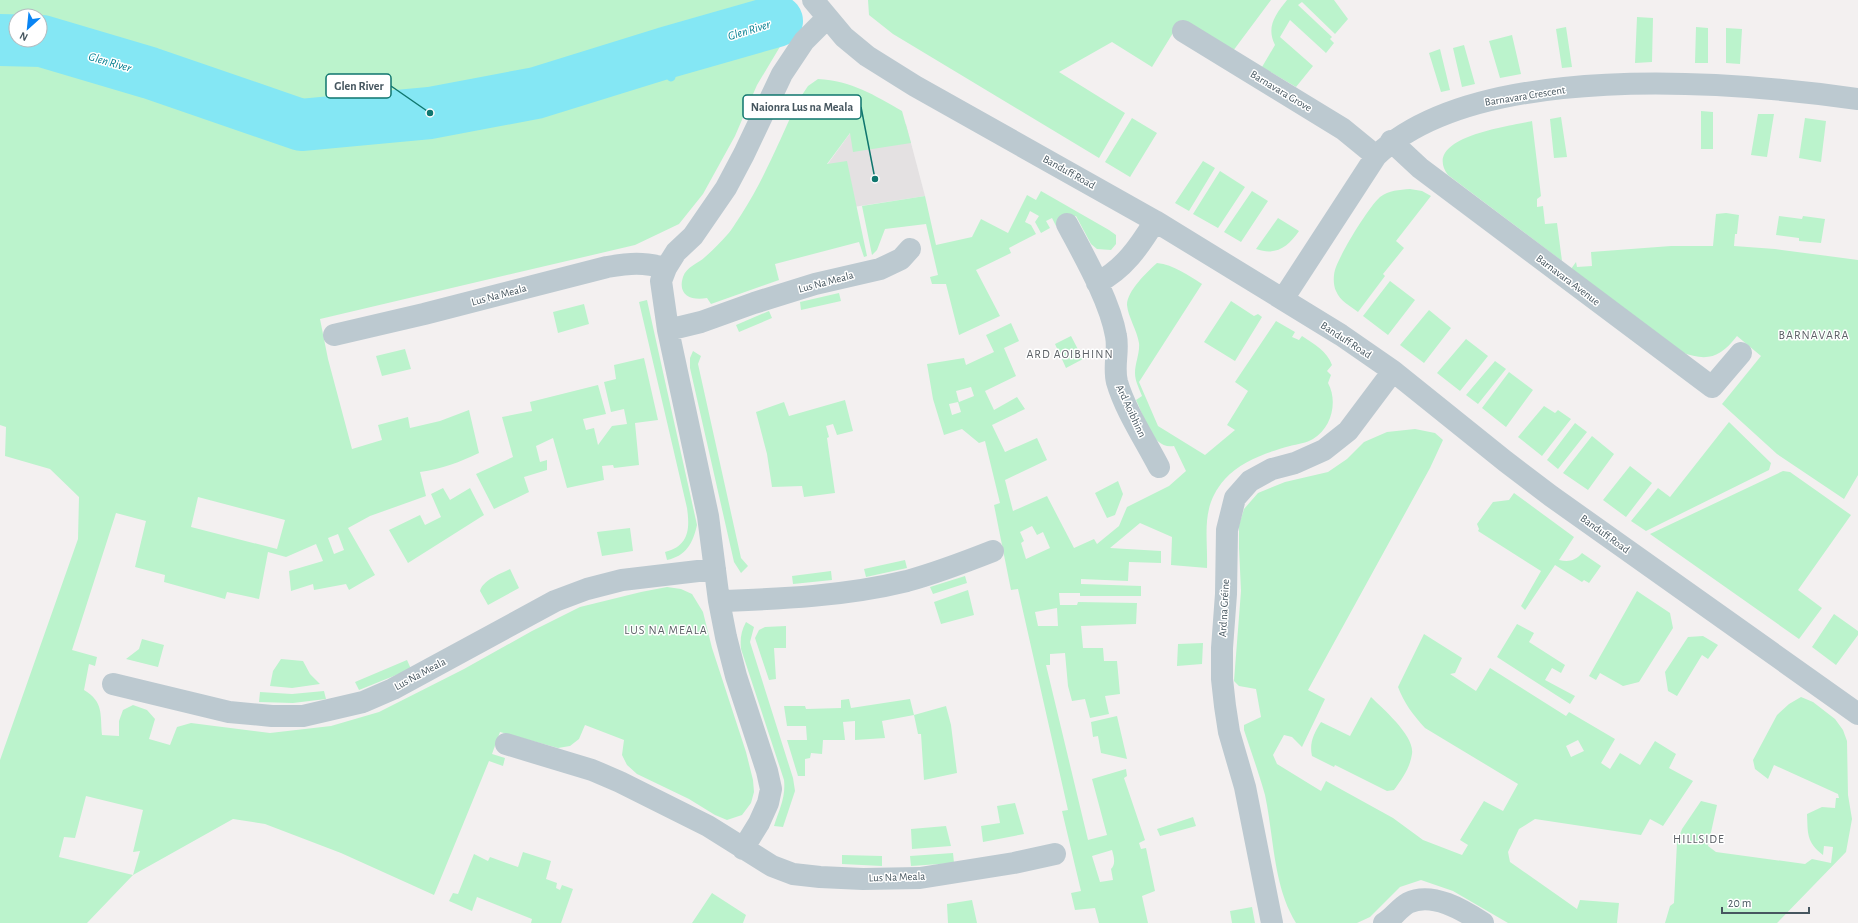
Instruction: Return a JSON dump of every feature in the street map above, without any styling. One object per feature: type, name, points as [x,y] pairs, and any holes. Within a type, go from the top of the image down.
[{"type":"street","name":"Banduff Road","points":[[813,0],[844,37],[867,56],[915,86],[1155,221],[1341,335],[1393,371],[1505,462],[1858,714]]},
{"type":"street","points":[[743,849],[759,823],[768,803],[770,789],[767,771],[736,676],[719,601],[708,516],[668,330],[661,281],[666,268],[676,252],[694,236],[726,188],[782,74],[804,41],[827,18]]},
{"type":"street","name":"Barnavara Grove","points":[[1183,31],[1343,129],[1384,149]]},
{"type":"street","name":"Barnavara Crescent","points":[[1283,299],[1384,149],[1421,124],[1454,110],[1496,98],[1555,89],[1619,84],[1712,85],[1792,90],[1858,99]]},
{"type":"street","name":"Barnavara Avenue","points":[[1384,149],[1420,168],[1712,387],[1741,352]]},
{"type":"street","points":[[1097,283],[1110,276],[1130,259],[1155,221]]},
{"type":"street","name":"Ard Aoibhinn","points":[[1067,224],[1097,283],[1112,318],[1117,338],[1114,369],[1117,382],[1122,397],[1158,467]]},
{"type":"street","name":"Lus Na Meala","points":[[668,330],[701,322],[754,303],[816,284],[880,269],[901,259],[910,249]]},
{"type":"street","name":"Lus Na Meala","points":[[334,335],[410,318],[607,267],[633,262],[648,263],[666,268]]},
{"type":"street","name":"Ard na Gréine","points":[[1272,923],[1245,787],[1229,732],[1224,700],[1222,648],[1226,594],[1227,530],[1235,498],[1250,481],[1272,469],[1295,463],[1324,450],[1348,431],[1393,371]]},
{"type":"street","points":[[719,601],[810,596],[863,589],[907,580],[993,551]]},
{"type":"street","name":"Lus Na Meala","points":[[113,684],[229,712],[272,716],[303,716],[363,702],[392,689],[555,601],[622,580],[715,569]]},
{"type":"street","name":"Lus Na Meala","points":[[506,744],[592,770],[620,782],[708,826],[772,866],[793,874],[863,879],[920,878],[1014,863],[1055,854]]},
{"type":"street","points":[[1384,923],[1408,903],[1428,899],[1448,904],[1482,923]]},
{"type":"shaded area","points":[[906,124],[925,196],[834,210],[827,165],[851,132]]},
{"type":"green space","points":[[0,0],[781,0],[787,28],[784,40],[757,85],[735,136],[703,194],[679,224],[635,245],[320,319],[328,359],[352,449],[382,440],[378,425],[408,417],[410,428],[440,421],[469,410],[479,453],[451,465],[420,472],[426,496],[370,516],[348,528],[375,575],[349,590],[346,584],[314,590],[313,584],[291,591],[289,571],[323,561],[316,544],[286,557],[268,552],[259,599],[227,592],[225,599],[164,582],[165,575],[135,567],[146,521],[116,513],[72,650],[97,657],[95,666],[89,664],[84,690],[95,699],[100,709],[102,735],[119,736],[119,721],[123,710],[133,705],[147,710],[155,719],[149,739],[170,745],[177,727],[191,723],[270,733],[331,726],[379,712],[464,669],[532,631],[580,607],[667,587],[681,589],[692,594],[703,612],[712,648],[746,752],[753,780],[754,792],[751,803],[742,815],[727,820],[715,815],[689,799],[637,774],[627,765],[622,755],[624,740],[585,725],[579,739],[570,746],[558,748],[500,732],[492,754],[505,758],[503,766],[489,761],[434,895],[341,853],[265,824],[233,819],[133,875],[87,923],[0,923],[0,760],[78,539],[79,497],[50,469],[5,456],[6,427],[0,425]],"holes":[[[198,497],[285,520],[277,549],[191,527]],[[338,534],[344,550],[334,554],[328,538]],[[86,796],[143,810],[133,852],[140,851],[133,875],[59,857],[64,837],[75,838]]]},
{"type":"green space","points":[[868,0],[1271,0],[1233,51],[1181,20],[1152,67],[1112,42],[1059,72],[1125,113],[1099,158],[893,34],[869,15]]},
{"type":"green space","points":[[1287,0],[1334,0],[1348,19],[1335,34],[1302,2],[1298,5],[1332,37],[1330,39],[1334,43],[1326,53],[1290,20],[1280,37],[1313,66],[1296,87],[1262,67],[1275,45],[1271,32],[1273,21]]},
{"type":"green space","points":[[1637,17],[1653,18],[1652,62],[1635,63]]},
{"type":"green space","points":[[1566,27],[1572,67],[1562,68],[1556,29]]},
{"type":"green space","points":[[1696,27],[1708,28],[1708,63],[1695,63]]},
{"type":"green space","points":[[1726,28],[1742,29],[1740,64],[1726,63]]},
{"type":"green space","points":[[1512,35],[1521,74],[1500,78],[1489,41]]},
{"type":"green space","points":[[1464,45],[1475,84],[1462,87],[1453,48]]},
{"type":"green space","points":[[1440,49],[1450,90],[1441,92],[1429,53]]},
{"type":"green space","points":[[818,79],[830,80],[852,86],[872,94],[902,111],[911,143],[853,152],[850,133],[827,164],[847,161],[867,256],[864,257],[859,242],[775,264],[779,280],[711,304],[707,298],[696,299],[687,296],[682,289],[682,283],[683,277],[687,270],[711,252],[732,228],[757,188],[798,101],[808,86]]},
{"type":"green space","points":[[1701,111],[1713,112],[1713,149],[1701,149]]},
{"type":"green space","points":[[1758,114],[1774,114],[1767,157],[1751,155]]},
{"type":"green space","points":[[1561,117],[1567,157],[1554,158],[1550,119]]},
{"type":"green space","points":[[1132,118],[1157,133],[1130,177],[1105,162]]},
{"type":"green space","points":[[1805,118],[1826,121],[1821,162],[1799,158]]},
{"type":"green space","points":[[1532,121],[1541,196],[1537,199],[1537,207],[1543,206],[1545,224],[1557,223],[1562,261],[1448,175],[1443,162],[1446,151],[1457,143],[1472,136],[1489,130]]},
{"type":"green space","points":[[1203,161],[1215,168],[1189,211],[1175,203]]},
{"type":"green space","points":[[1220,171],[1245,187],[1218,228],[1193,214]]},
{"type":"green space","points":[[1410,189],[1422,191],[1431,196],[1396,241],[1404,248],[1383,274],[1385,276],[1358,312],[1343,300],[1336,291],[1334,286],[1334,273],[1336,267],[1356,230],[1369,210],[1380,197],[1398,190]]},
{"type":"green space","points":[[1041,191],[1109,230],[1116,235],[1116,244],[1111,250],[1097,249],[1091,244],[1076,216],[1056,226],[1052,218],[1046,221],[1050,228],[1041,233],[1035,222],[1039,216],[1030,211],[1025,222],[1031,225],[1036,234],[1009,248],[1011,253],[976,270],[1000,316],[959,335],[946,284],[932,284],[930,277],[938,275],[926,224],[885,229],[877,250],[872,255],[862,206],[925,196],[936,245],[972,237],[981,219],[1008,233],[1027,195],[1036,200]]},
{"type":"green space","points":[[1252,191],[1268,201],[1241,242],[1224,232]]},
{"type":"green space","points":[[1726,213],[1739,215],[1734,246],[1775,249],[1858,260],[1858,475],[1844,499],[1777,454],[1722,404],[1761,356],[1737,336],[1725,349],[1712,356],[1698,357],[1681,352],[1571,269],[1576,262],[1577,267],[1592,266],[1591,252],[1671,246],[1713,246],[1716,214]]},
{"type":"green space","points":[[1779,216],[1802,219],[1803,216],[1825,219],[1821,243],[1799,241],[1799,238],[1776,235]]},
{"type":"green space","points":[[1278,218],[1299,231],[1295,237],[1286,246],[1275,251],[1263,251],[1256,249]]},
{"type":"green space","points":[[1157,263],[1181,271],[1202,284],[1139,382],[1158,426],[1205,455],[1235,430],[1227,425],[1248,391],[1235,382],[1276,321],[1295,332],[1292,337],[1299,340],[1302,336],[1320,348],[1330,360],[1332,365],[1327,371],[1331,375],[1328,383],[1333,398],[1333,406],[1329,421],[1320,434],[1311,440],[1273,451],[1247,462],[1231,473],[1217,489],[1212,500],[1207,521],[1207,568],[1171,565],[1172,537],[1140,523],[1110,548],[1161,551],[1161,563],[1129,562],[1128,581],[1081,579],[1081,584],[1141,586],[1141,596],[1080,596],[1080,593],[1059,593],[1060,605],[1077,605],[1078,602],[1137,603],[1136,624],[1081,626],[1083,648],[1103,648],[1104,661],[1117,661],[1120,694],[1105,696],[1109,714],[1090,718],[1085,699],[1072,701],[1068,686],[1065,653],[1050,654],[1050,665],[1046,665],[1088,840],[1107,835],[1092,779],[1126,769],[1127,776],[1124,778],[1145,840],[1139,843],[1141,849],[1146,848],[1155,891],[1142,896],[1148,923],[1099,923],[1095,908],[1075,910],[1071,893],[1081,891],[1062,811],[1068,810],[1018,589],[1011,590],[994,505],[1000,503],[985,441],[979,443],[962,429],[944,435],[933,399],[927,364],[964,358],[966,365],[994,352],[986,335],[1011,323],[1019,341],[1004,348],[1016,376],[985,391],[994,410],[1017,397],[1025,409],[992,425],[1005,452],[1037,438],[1047,460],[1005,480],[1013,511],[1047,496],[1074,548],[1094,539],[1097,544],[1119,526],[1127,507],[1169,486],[1186,471],[1174,446],[1166,446],[1154,437],[1136,400],[1142,396],[1135,376],[1139,343],[1127,305],[1130,294],[1134,288]],"holes":[[[971,387],[974,396],[959,402],[956,391]],[[958,402],[961,412],[952,415],[949,404]],[[1032,526],[1037,535],[1043,532],[1050,548],[1026,559],[1021,543],[1024,541],[1020,532]],[[1057,608],[1058,626],[1038,626],[1035,612]],[[1112,850],[1114,860],[1114,865],[1111,869],[1113,880],[1100,882],[1092,856]]]},
{"type":"green space","points":[[1390,281],[1415,300],[1388,335],[1363,316]]},
{"type":"green space","points":[[839,293],[841,301],[801,310],[800,302]]},
{"type":"green space","points":[[647,300],[697,525],[688,548],[674,558],[667,560],[665,552],[679,546],[686,536],[688,530],[688,516],[639,302]]},
{"type":"green space","points":[[1231,301],[1254,316],[1258,314],[1262,317],[1235,361],[1204,342]]},
{"type":"green space","points":[[584,304],[589,324],[558,333],[553,312]]},
{"type":"green space","points":[[1429,310],[1451,328],[1424,363],[1400,345]]},
{"type":"green space","points":[[769,311],[772,318],[739,332],[736,325]]},
{"type":"green space","points":[[1071,336],[1083,359],[1066,368],[1055,344]]},
{"type":"green space","points":[[1466,339],[1488,356],[1460,391],[1437,373]]},
{"type":"green space","points":[[405,349],[411,369],[382,376],[376,356]]},
{"type":"green space","points":[[693,351],[701,356],[698,364],[741,558],[748,566],[741,573],[734,562],[690,368],[690,358]]},
{"type":"green space","points":[[644,358],[658,420],[635,423],[639,465],[614,468],[613,465],[602,466],[604,480],[567,488],[553,438],[536,446],[540,462],[547,460],[547,470],[524,477],[529,492],[494,509],[476,474],[513,457],[502,417],[532,411],[530,402],[598,385],[606,414],[583,419],[586,430],[594,428],[598,445],[612,426],[627,424],[624,409],[611,412],[604,382],[616,379],[614,365]]},
{"type":"green space","points":[[1495,361],[1506,369],[1478,404],[1466,395]]},
{"type":"green space","points":[[1509,372],[1533,390],[1506,427],[1482,408]]},
{"type":"green space","points":[[845,400],[853,431],[837,435],[833,424],[826,426],[829,437],[827,438],[835,493],[804,497],[802,486],[772,487],[767,454],[756,412],[784,402],[789,416]]},
{"type":"green space","points":[[1544,406],[1555,413],[1558,410],[1571,419],[1542,456],[1518,437]]},
{"type":"green space","points":[[1729,422],[1771,463],[1769,470],[1646,531],[1631,521],[1658,488],[1670,497]]},
{"type":"green space","points":[[1575,423],[1587,432],[1558,469],[1547,460]]},
{"type":"green space","points":[[1415,429],[1435,433],[1443,440],[1430,468],[1308,690],[1325,699],[1302,747],[1292,737],[1284,735],[1273,755],[1277,764],[1321,791],[1326,781],[1393,818],[1423,840],[1462,855],[1468,845],[1460,840],[1484,801],[1503,811],[1518,784],[1425,728],[1406,704],[1398,687],[1424,634],[1462,658],[1455,673],[1450,674],[1476,691],[1490,668],[1566,716],[1569,712],[1615,739],[1601,763],[1610,769],[1620,753],[1640,765],[1655,741],[1676,754],[1669,768],[1693,781],[1663,826],[1650,819],[1641,835],[1535,819],[1519,829],[1508,852],[1510,862],[1577,909],[1580,900],[1619,903],[1617,923],[1508,923],[1453,891],[1421,880],[1400,887],[1370,917],[1357,923],[1296,923],[1288,909],[1278,877],[1265,795],[1244,730],[1244,725],[1261,717],[1256,689],[1239,686],[1234,681],[1241,591],[1239,525],[1244,509],[1258,493],[1285,482],[1328,472],[1347,459],[1364,442],[1387,432]],"holes":[[[1578,740],[1584,751],[1571,757],[1566,746]]]},
{"type":"green space","points":[[1592,436],[1614,454],[1588,490],[1563,473]]},
{"type":"green space","points":[[1630,466],[1652,483],[1626,517],[1603,500]]},
{"type":"green space","points":[[1783,471],[1790,472],[1851,515],[1798,590],[1822,608],[1799,639],[1650,534]]},
{"type":"green space","points":[[1118,481],[1123,494],[1115,515],[1107,518],[1095,493]]},
{"type":"green space","points":[[443,488],[450,500],[470,488],[484,515],[408,563],[389,530],[420,515],[425,525],[441,517],[431,494]]},
{"type":"green space","points":[[1514,493],[1574,537],[1559,560],[1572,560],[1577,558],[1582,553],[1601,566],[1589,583],[1584,580],[1582,582],[1555,565],[1525,610],[1521,606],[1541,571],[1478,531],[1479,529],[1477,524],[1493,502],[1509,500]]},
{"type":"green space","points":[[630,528],[633,551],[602,556],[597,532]]},
{"type":"green space","points":[[905,560],[907,568],[866,577],[864,569]]},
{"type":"green space","points":[[510,569],[519,588],[488,605],[480,591],[482,587],[492,578]]},
{"type":"green space","points":[[831,571],[832,580],[793,584],[792,576]]},
{"type":"green space","points":[[965,576],[967,583],[933,594],[930,587]]},
{"type":"green space","points":[[968,590],[974,615],[941,624],[934,602]]},
{"type":"green space","points":[[1637,591],[1670,613],[1673,628],[1639,682],[1623,686],[1600,673],[1596,680],[1589,676]]},
{"type":"green space","points":[[1834,614],[1858,631],[1858,635],[1836,665],[1812,647]]},
{"type":"green space","points":[[746,622],[754,627],[750,642],[793,778],[795,791],[783,827],[774,826],[783,798],[784,780],[741,649],[741,635]]},
{"type":"green space","points":[[1517,624],[1534,633],[1529,642],[1565,665],[1561,673],[1552,668],[1545,680],[1575,696],[1570,704],[1497,657]]},
{"type":"green space","points":[[786,626],[786,648],[774,648],[776,679],[769,680],[755,638],[759,630],[765,627]]},
{"type":"green space","points":[[1703,636],[1718,645],[1708,659],[1702,655],[1677,696],[1668,691],[1665,672],[1688,637]]},
{"type":"green space","points":[[142,639],[164,645],[158,667],[126,659],[139,649]]},
{"type":"green space","points":[[1203,643],[1202,664],[1177,666],[1178,644]]},
{"type":"green space","points":[[281,659],[303,661],[310,674],[320,684],[292,688],[270,686],[273,671]]},
{"type":"green space","points":[[407,660],[411,669],[359,690],[355,682]]},
{"type":"green space","points":[[324,691],[326,699],[293,703],[259,702],[260,692],[292,694]]},
{"type":"green space","points":[[1371,697],[1404,731],[1412,747],[1412,754],[1408,769],[1394,790],[1387,791],[1335,765],[1334,767],[1312,756],[1311,747],[1313,738],[1321,722],[1350,736]]},
{"type":"green space","points":[[1801,697],[1813,702],[1835,719],[1843,730],[1847,741],[1848,795],[1852,819],[1846,852],[1777,923],[1665,923],[1670,906],[1674,903],[1677,842],[1682,829],[1701,801],[1717,805],[1708,846],[1716,852],[1805,864],[1812,859],[1831,863],[1833,847],[1824,846],[1823,855],[1813,846],[1809,837],[1807,814],[1822,807],[1835,808],[1836,798],[1839,798],[1838,794],[1774,765],[1768,779],[1755,769],[1753,760],[1777,715],[1789,704]]},
{"type":"green space","points":[[849,699],[851,708],[910,699],[914,715],[882,721],[885,738],[855,740],[855,721],[843,722],[845,740],[823,740],[822,754],[811,753],[810,758],[805,759],[805,776],[798,776],[787,740],[807,740],[806,726],[787,726],[784,706],[805,706],[806,709],[841,708],[841,700]]},
{"type":"green space","points":[[946,706],[951,725],[957,773],[924,780],[921,734],[918,734],[914,715]]},
{"type":"green space","points":[[1117,716],[1127,759],[1101,753],[1098,736],[1093,737],[1091,722]]},
{"type":"green space","points":[[1015,803],[1024,834],[983,842],[981,826],[1000,823],[997,806]]},
{"type":"green space","points":[[1193,817],[1196,826],[1160,836],[1157,829]]},
{"type":"green space","points":[[946,826],[951,846],[912,849],[911,829]]},
{"type":"green space","points":[[523,852],[551,861],[546,879],[557,883],[556,888],[560,890],[562,885],[573,889],[561,923],[531,923],[532,919],[477,897],[472,911],[449,901],[453,893],[458,894],[474,854],[488,861],[490,857],[518,867]]},
{"type":"green space","points":[[953,853],[954,863],[911,866],[910,856]]},
{"type":"green space","points":[[842,855],[882,856],[882,866],[842,864]]},
{"type":"green space","points":[[712,893],[746,915],[743,923],[692,923]]},
{"type":"green space","points":[[972,900],[977,923],[948,923],[947,904]]},
{"type":"green space","points":[[1252,907],[1255,923],[1232,923],[1230,911]]},
{"type":"waterway","name":"Glen River","points":[[0,40],[42,41],[150,73],[301,125],[430,113],[536,93],[665,53],[777,21]]},
{"type":"waterway","points":[[665,53],[671,77]]},
{"type":"place","name":"Glen River","points":[[430,113]]},
{"type":"place","name":"Naionra Lus na Meala","points":[[875,179]]},
{"type":"district","name":"BARNAVARA","points":[[1814,335]]},
{"type":"district","name":"ARD AOIBHINN","points":[[1070,354]]},
{"type":"district","name":"LUS NA MEALA","points":[[666,630]]},
{"type":"district","name":"HILLSIDE","points":[[1699,839]]}]
